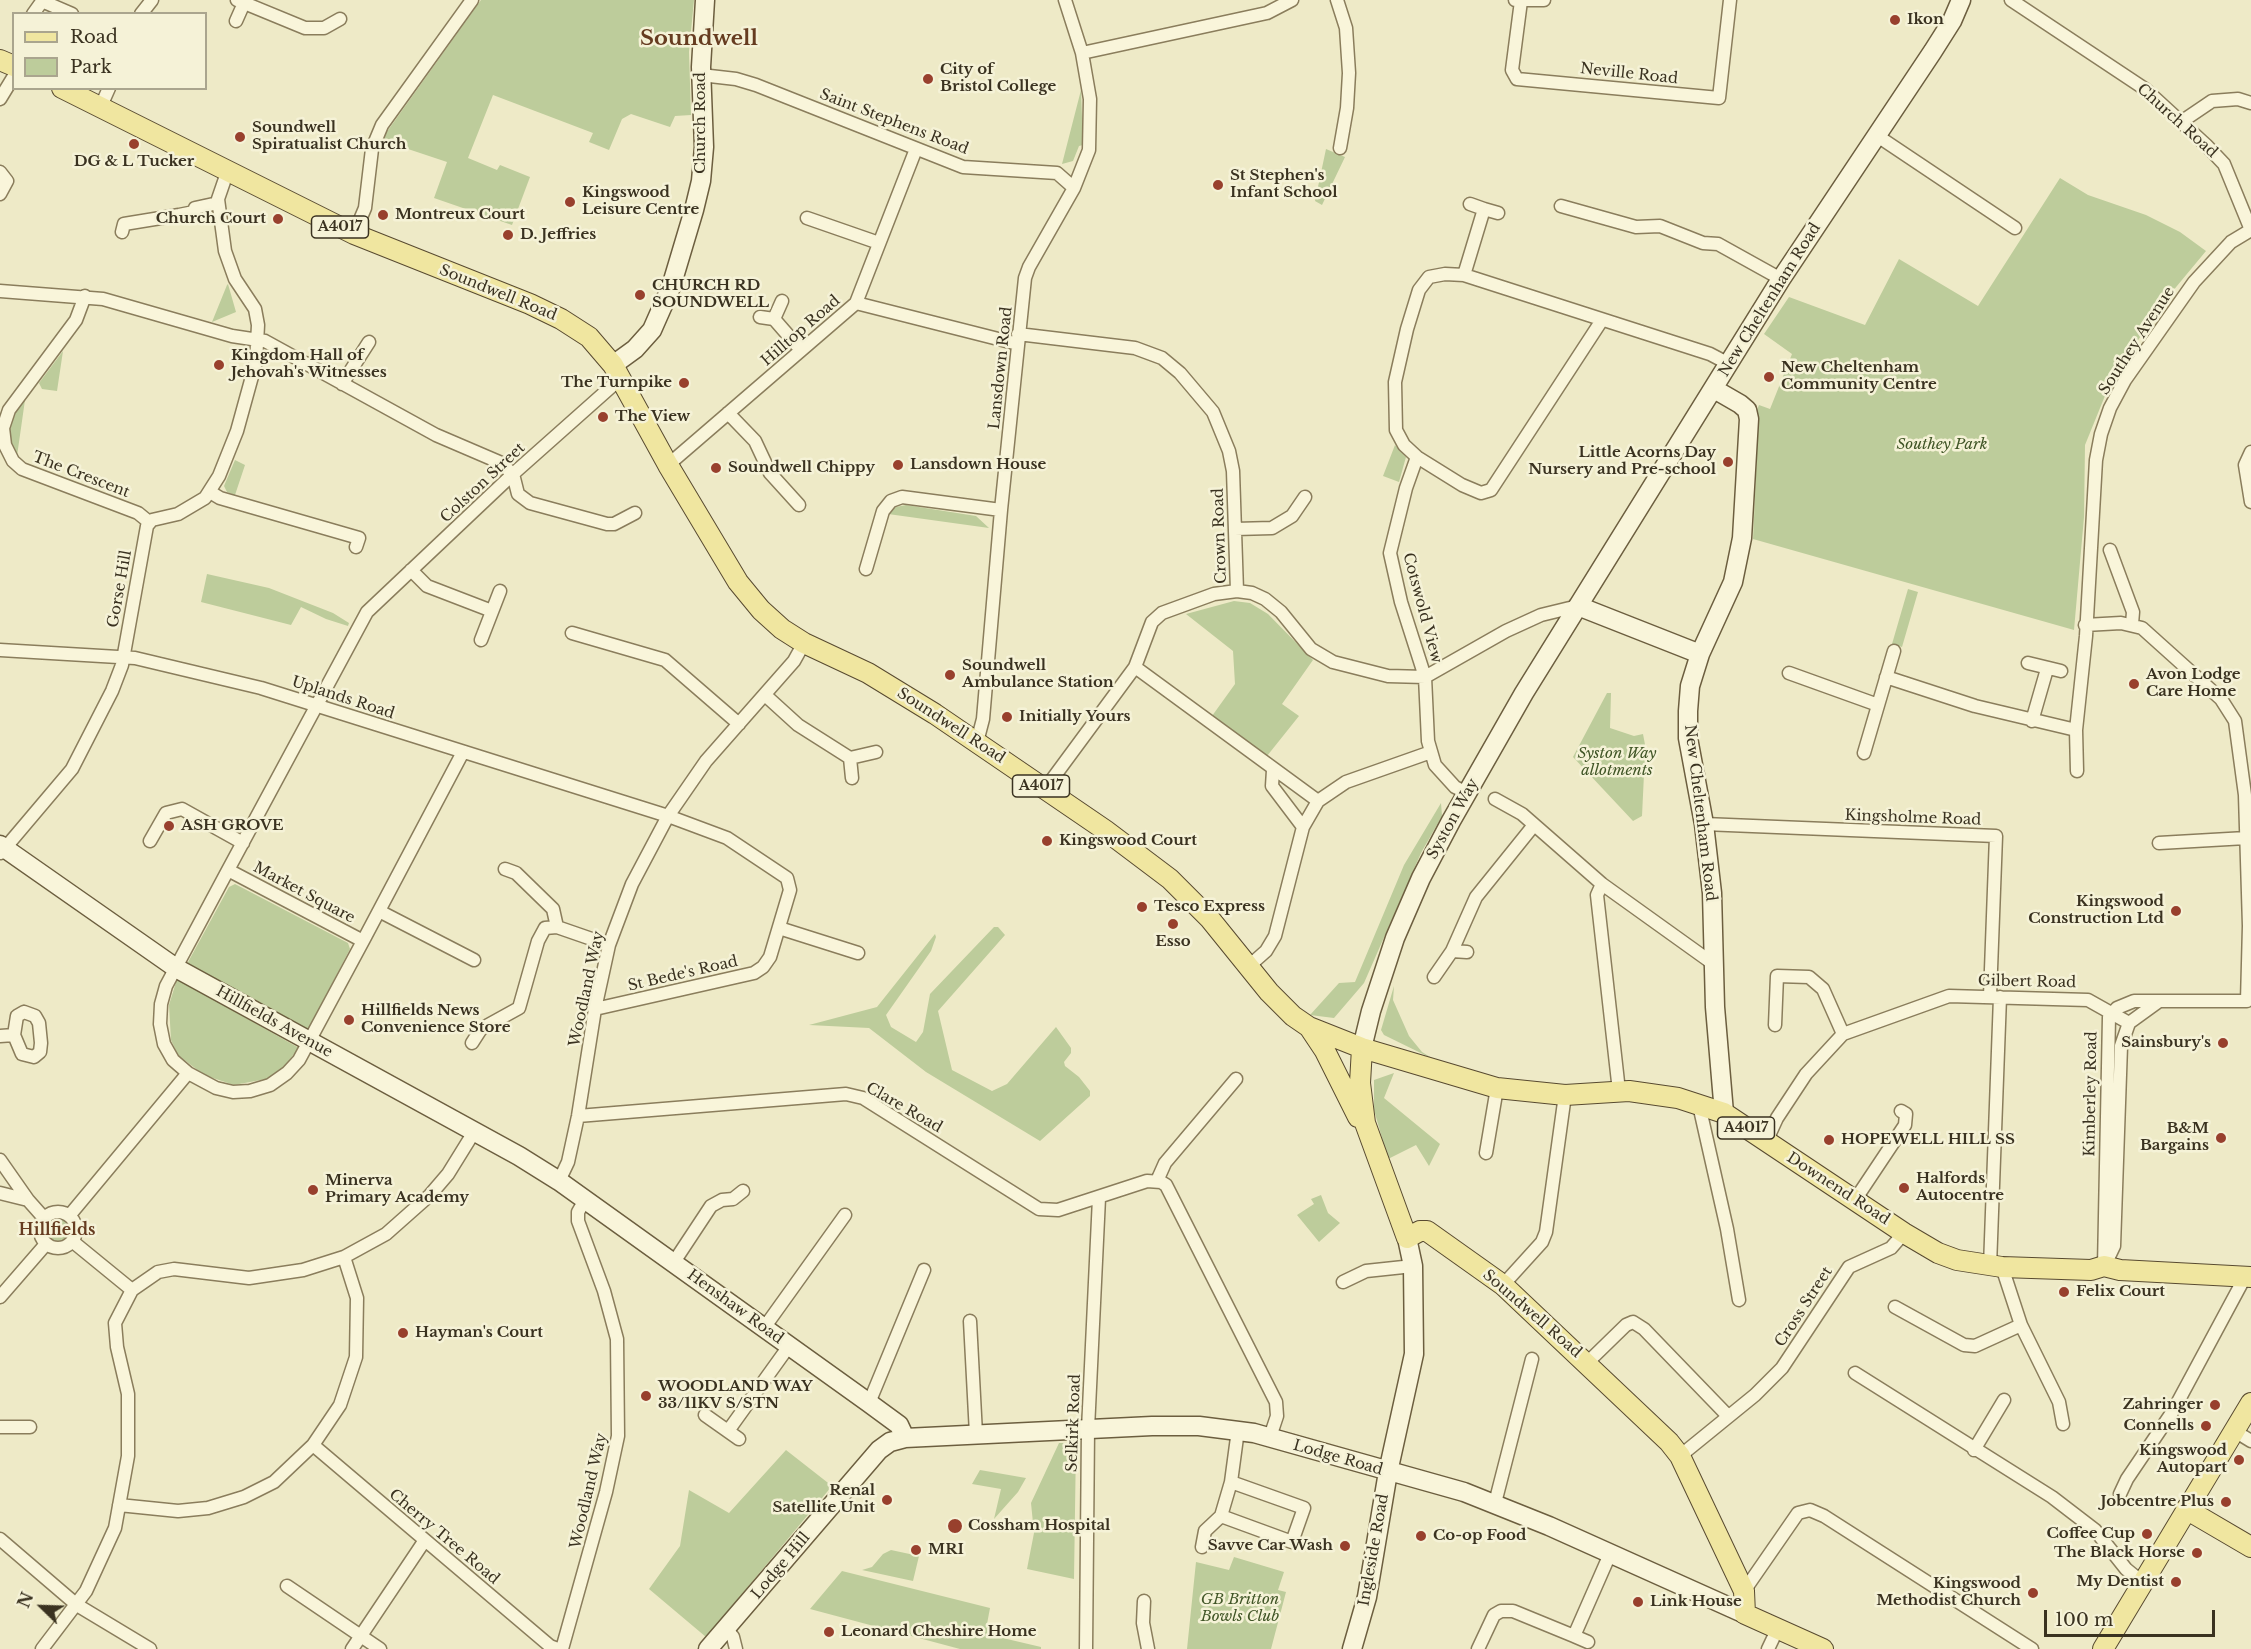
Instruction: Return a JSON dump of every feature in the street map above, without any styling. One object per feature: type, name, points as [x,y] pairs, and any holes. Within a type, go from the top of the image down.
[{"type":"main road","name":"Soundwell Road","points":[[72,90],[105,97],[228,170],[354,234],[561,319],[589,337],[617,372],[668,465],[738,582],[761,610],[782,629],[804,644],[868,673],[977,742],[1170,879],[1210,919],[1281,1005],[1309,1027],[1362,1048]]},
{"type":"main road","points":[[1309,1027],[1325,1051],[1369,1138],[1407,1238]]},
{"type":"main road","name":"Downend Road","points":[[1362,1048],[1497,1088],[1565,1095],[1619,1091],[1678,1098],[1724,1113],[1904,1233],[1938,1253],[1996,1267],[2091,1270],[2104,1266],[2120,1270],[2248,1277]]},
{"type":"main road","points":[[1362,1048],[1361,1103],[1369,1138]]},
{"type":"main road","name":"Soundwell Road","points":[[1407,1238],[1420,1231],[1427,1231],[1503,1285],[1588,1362],[1680,1455],[1744,1591],[1746,1614]]},
{"type":"main road","points":[[2103,1649],[2251,1403]]},
{"type":"main road","points":[[2186,1509],[2251,1547]]},
{"type":"main road","points":[[1746,1614],[1823,1649]]},
{"type":"street","points":[[354,234],[365,208],[372,149],[382,125],[472,0]]},
{"type":"street","name":"Church Road","points":[[617,372],[652,330],[671,287],[701,181],[704,147],[701,75],[705,0]]},
{"type":"street","name":"Lansdown Road","points":[[977,742],[983,719],[1000,510],[1018,339],[1029,267],[1074,188],[1089,150],[1092,127],[1082,53],[1065,0]]},
{"type":"street","points":[[1082,53],[1267,13],[1292,0]]},
{"type":"street","points":[[1337,0],[1346,28],[1348,64],[1347,108],[1340,148]]},
{"type":"street","name":"Neville Road","points":[[1529,1],[1512,70],[1517,79],[1719,98],[1730,0]]},
{"type":"street","name":"New Cheltenham Road","points":[[1724,1113],[1714,1007],[1712,893],[1704,824],[1688,738],[1690,686],[1700,654],[1733,582],[1742,538],[1748,456],[1747,410],[1714,389],[1781,279],[1952,21],[1961,0]]},
{"type":"street","name":"Church Road","points":[[2011,0],[2145,89],[2181,122],[2224,164],[2251,230]]},
{"type":"street","points":[[42,1],[67,12]]},
{"type":"street","points":[[236,21],[240,2],[297,26],[325,33],[340,19]]},
{"type":"street","name":"Saint Stephens Road","points":[[701,75],[727,77],[756,85],[963,167],[1057,173],[1074,188]]},
{"type":"street","points":[[0,99],[12,79]]},
{"type":"street","points":[[2181,122],[2212,101],[2238,99],[2251,103]]},
{"type":"street","points":[[1876,135],[2014,228]]},
{"type":"street","name":"Hilltop Road","points":[[668,465],[856,303],[916,149]]},
{"type":"street","points":[[149,522],[195,506],[210,492],[237,431],[256,363],[258,339],[255,309],[235,279],[228,260],[218,203],[228,170]]},
{"type":"street","points":[[0,172],[7,181],[0,194]]},
{"type":"street","points":[[122,232],[124,224],[194,212],[195,208],[218,203]]},
{"type":"street","points":[[1470,204],[1497,213]]},
{"type":"street","points":[[1561,206],[1636,227],[1660,226],[1703,243],[1718,244],[1781,279]]},
{"type":"street","points":[[1464,275],[1484,209]]},
{"type":"street","points":[[807,218],[879,243]]},
{"type":"street","name":"Southey Avenue","points":[[2077,771],[2076,730],[2096,460],[2110,408],[2125,380],[2194,282],[2231,242],[2251,230]]},
{"type":"street","points":[[1602,320],[1491,490],[1481,493],[1417,457],[1404,445],[1396,430],[1393,407],[1395,382],[1407,328],[1419,290],[1429,277],[1445,274],[1464,275],[1710,354],[1730,364]]},
{"type":"street","points":[[0,291],[85,296],[237,337],[258,339],[436,435],[494,459],[513,474],[518,494],[530,503],[607,524],[614,524],[635,513]]},
{"type":"street","name":"The Crescent","points":[[85,296],[73,325],[9,411],[4,423],[2,439],[7,451],[18,466],[138,513],[149,522]]},
{"type":"street","points":[[774,319],[782,301]]},
{"type":"street","name":"Crown Road","points":[[856,303],[1018,339],[1135,348],[1162,358],[1180,373],[1213,412],[1223,431],[1233,471],[1237,591],[1214,594],[1162,613],[1152,622],[1135,667],[1046,789]]},
{"type":"street","points":[[760,318],[774,319],[801,350]]},
{"type":"street","points":[[342,384],[369,342]]},
{"type":"street","name":"Colston Street","points":[[318,706],[367,612],[617,372]]},
{"type":"street","name":"Syston Way","points":[[1362,1048],[1377,990],[1420,878],[1524,693],[1714,389]]},
{"type":"street","points":[[728,413],[755,441],[770,473],[799,505]]},
{"type":"street","points":[[2251,452],[2245,465],[2251,502]]},
{"type":"street","name":"Cotswold View","points":[[1417,457],[1400,507],[1390,553],[1401,602],[1425,677],[1431,752]]},
{"type":"street","points":[[210,492],[220,498],[359,538],[356,547]]},
{"type":"street","points":[[866,569],[883,510],[891,501],[902,497],[1000,510]]},
{"type":"street","points":[[1235,529],[1272,528],[1292,516],[1305,497]]},
{"type":"street","name":"Gorse Hill","points":[[1,850],[46,803],[82,754],[112,692],[123,657],[144,535],[149,522]]},
{"type":"street","points":[[2110,550],[2133,612],[2132,624]]},
{"type":"street","points":[[411,570],[427,586],[492,611]]},
{"type":"street","points":[[481,640],[500,591]]},
{"type":"street","points":[[1237,591],[1252,593],[1265,599],[1281,612],[1311,649],[1333,662],[1380,675],[1425,677],[1506,631],[1542,615],[1578,606],[1700,654]]},
{"type":"street","points":[[2085,626],[2132,624],[2151,635],[2221,699],[2231,712],[2248,796],[2246,838],[2250,926],[2247,1001],[2159,1001],[2134,1001],[2122,1005],[2113,1012],[2129,1023],[2146,1008],[2159,1001]]},
{"type":"street","points":[[572,633],[665,660],[677,667],[739,724]]},
{"type":"street","name":"Woodland Way","points":[[559,1181],[568,1162],[578,1116],[594,1009],[609,945],[632,884],[668,816],[706,761],[794,661],[804,644]]},
{"type":"street","name":"Uplands Road","points":[[0,650],[123,657],[250,685],[668,816]]},
{"type":"street","points":[[1864,753],[1894,651]]},
{"type":"street","points":[[2028,663],[2061,671]]},
{"type":"street","points":[[1135,667],[1318,801]]},
{"type":"street","points":[[2032,721],[2047,669]]},
{"type":"street","points":[[1789,672],[1878,705]]},
{"type":"street","points":[[1886,677],[2032,721],[2076,730]]},
{"type":"street","points":[[765,695],[798,725],[849,758],[876,752]]},
{"type":"street","points":[[176,968],[318,706]]},
{"type":"street","points":[[363,941],[463,752]]},
{"type":"street","points":[[1249,966],[1271,944],[1283,909],[1303,827],[1318,801],[1346,782],[1431,752],[1435,765],[1444,777],[1467,793]]},
{"type":"street","points":[[849,758],[852,778]]},
{"type":"street","points":[[1273,770],[1272,786],[1303,827]]},
{"type":"street","points":[[1495,799],[1515,809],[1602,884],[1715,965]]},
{"type":"street","points":[[150,841],[166,813],[182,809],[243,843]]},
{"type":"street","name":"St Bede's Road","points":[[594,1009],[754,973],[763,967],[770,957],[790,891],[787,878],[727,838],[668,816]]},
{"type":"street","name":"Kingsholme Road","points":[[1704,824],[1996,836],[1995,996]]},
{"type":"street","points":[[1434,976],[1452,951],[1476,897],[1534,825]]},
{"type":"street","points":[[2159,843],[2246,838]]},
{"type":"street","name":"Hillfields Avenue","points":[[1,850],[176,968],[559,1181]]},
{"type":"street","points":[[506,869],[516,873],[553,909],[557,927]]},
{"type":"street","name":"Market Square","points":[[176,968],[166,986],[161,1004],[160,1024],[164,1044],[173,1060],[188,1073],[216,1088],[233,1092],[250,1091],[270,1085],[287,1073],[310,1043],[363,941],[228,870]]},
{"type":"street","points":[[1602,884],[1597,895],[1619,1091]]},
{"type":"street","points":[[379,911],[474,960]]},
{"type":"street","points":[[472,1043],[481,1029],[519,1008],[538,941],[545,928],[557,927],[609,945]]},
{"type":"street","points":[[779,928],[858,953]]},
{"type":"street","points":[[1452,951],[1467,952]]},
{"type":"street","points":[[1775,1025],[1777,976],[1809,977],[1823,989],[1843,1034]]},
{"type":"street","points":[[1995,996],[1996,1267],[2021,1325],[2059,1402],[2063,1424]]},
{"type":"street","name":"Gilbert Road","points":[[1766,1142],[1777,1118],[1806,1074],[1843,1034],[1941,997],[2082,999],[2113,1012]]},
{"type":"street","name":"Kimberley Road","points":[[2104,1266],[2107,1031],[2113,1012]]},
{"type":"street","name":"Kimberley Road","points":[[2104,1266],[2114,1246],[2121,1046],[2129,1023]]},
{"type":"street","points":[[0,1036],[14,1035]]},
{"type":"street","points":[[69,1216],[188,1073]]},
{"type":"street","points":[[1236,1079],[1165,1163],[1157,1181],[1166,1185],[1276,1402],[1277,1416],[1270,1437]]},
{"type":"street","points":[[1486,1153],[1497,1088]]},
{"type":"street","name":"Clare Road","points":[[578,1116],[846,1094],[862,1098],[1039,1209],[1058,1210],[1147,1181],[1157,1181]]},
{"type":"street","points":[[1503,1285],[1542,1242],[1546,1232],[1565,1095]]},
{"type":"street","points":[[1699,1105],[1727,1229],[1739,1300]]},
{"type":"street","points":[[1855,1200],[1905,1125],[1905,1114],[1901,1111]]},
{"type":"street","points":[[42,1649],[77,1605],[102,1560],[115,1528],[128,1456],[128,1394],[117,1347],[115,1323],[132,1290],[158,1272],[174,1269],[249,1278],[303,1270],[344,1257],[386,1234],[430,1195],[448,1174],[474,1132]]},
{"type":"street","points":[[0,1160],[28,1200],[44,1218]]},
{"type":"street","name":"Henshaw Road","points":[[559,1181],[899,1425],[905,1438]]},
{"type":"street","points":[[674,1262],[711,1206],[722,1200],[734,1199],[743,1191]]},
{"type":"street","points":[[0,1193],[28,1200]]},
{"type":"street","name":"Selkirk Road","points":[[1086,1649],[1088,1429],[1099,1198]]},
{"type":"street","name":"Woodland Way","points":[[562,1649],[606,1492],[618,1436],[617,1339],[604,1291],[578,1221],[578,1212],[585,1200]]},
{"type":"street","points":[[59,1212],[69,1216],[75,1226],[72,1241],[60,1249],[46,1244],[40,1234],[44,1218],[59,1212]]},
{"type":"street","points":[[764,1328],[845,1215]]},
{"type":"street","name":"Cross Street","points":[[1680,1455],[1755,1395],[1782,1368],[1849,1267],[1891,1248],[1904,1233]]},
{"type":"street","name":"Ingleside Road","points":[[1352,1649],[1367,1598],[1388,1472],[1414,1354],[1413,1266],[1407,1238]]},
{"type":"street","points":[[72,1241],[132,1290]]},
{"type":"street","points":[[0,1297],[46,1244]]},
{"type":"street","points":[[119,1505],[178,1511],[208,1508],[244,1497],[274,1482],[313,1445],[340,1405],[356,1357],[357,1298],[344,1257]]},
{"type":"street","points":[[1343,1282],[1366,1271],[1413,1266]]},
{"type":"street","points":[[869,1403],[924,1270]]},
{"type":"street","points":[[2120,1494],[2127,1479],[2173,1411],[2248,1277]]},
{"type":"street","points":[[1896,1307],[1970,1346],[2000,1337],[2021,1325]]},
{"type":"street","points":[[970,1321],[976,1434]]},
{"type":"street","points":[[1588,1362],[1626,1325],[1633,1322],[1644,1329],[1728,1416]]},
{"type":"street","points":[[728,1431],[789,1346]]},
{"type":"street","points":[[1495,1503],[1532,1359]]},
{"type":"street","points":[[1855,1373],[2052,1497],[2095,1530],[2126,1569],[2142,1582]]},
{"type":"street","points":[[1974,1450],[2004,1400]]},
{"type":"street","points":[[705,1415],[739,1439]]},
{"type":"street","name":"Lodge Road","points":[[905,1438],[1200,1426],[1238,1430],[1270,1437],[1495,1503],[1746,1614]]},
{"type":"street","points":[[0,1427],[30,1427]]},
{"type":"street","points":[[1202,1546],[1205,1531],[1221,1516],[1231,1482],[1238,1430]]},
{"type":"street","points":[[2233,1430],[2251,1441]]},
{"type":"street","name":"Lodge Hill","points":[[708,1649],[727,1630],[879,1450],[890,1442],[905,1438]]},
{"type":"street","name":"Cherry Tree Road","points":[[313,1445],[550,1646],[558,1649]]},
{"type":"street","points":[[1221,1516],[1292,1542],[1304,1508],[1231,1482]]},
{"type":"street","points":[[1744,1591],[1798,1513],[1810,1510],[1824,1516],[2018,1645],[2032,1649]]},
{"type":"street","points":[[0,1539],[77,1605],[150,1649]]},
{"type":"street","points":[[352,1649],[425,1540]]},
{"type":"street","points":[[1574,1636],[1610,1554]]},
{"type":"street","points":[[287,1586],[380,1649]]},
{"type":"street","points":[[1144,1601],[1143,1623],[1148,1649]]},
{"type":"street","points":[[1478,1649],[1494,1616],[1501,1611],[1513,1611],[1588,1642]]},
{"type":"street","points":[[1768,1649],[1778,1628]]},
{"type":"street","points":[[727,1630],[733,1637],[736,1649]]},
{"type":"green space","points":[[481,0],[694,0],[689,52],[691,115],[675,116],[670,127],[631,114],[622,119],[609,150],[589,142],[593,133],[493,95],[468,158],[497,170],[500,165],[530,177],[512,225],[434,198],[447,162],[381,140]]},
{"type":"green space","points":[[1081,90],[1083,145],[1079,146],[1073,161],[1062,164]]},
{"type":"green space","points":[[1326,149],[1345,157],[1322,205],[1315,201]]},
{"type":"green space","name":"Southey Park","points":[[2060,178],[2088,195],[2146,215],[2180,232],[2206,251],[2162,304],[2111,381],[2085,445],[2084,517],[2074,630],[1753,539],[1757,454],[1754,417],[1759,405],[1770,409],[1792,354],[1764,334],[1789,297],[1865,325],[1899,259],[1978,306]]},
{"type":"green space","points":[[227,285],[236,312],[212,322]]},
{"type":"green space","points":[[63,351],[57,391],[42,389],[39,383]]},
{"type":"green space","points":[[25,400],[17,456],[10,443],[9,428],[14,414]]},
{"type":"green space","points":[[1395,445],[1406,457],[1399,482],[1383,476]]},
{"type":"green space","points":[[235,460],[245,465],[235,495],[227,492],[224,486]]},
{"type":"green space","points":[[906,505],[976,516],[989,528],[888,514],[896,507]]},
{"type":"green space","points":[[207,574],[269,588],[333,613],[349,623],[348,626],[301,607],[291,625],[201,602]]},
{"type":"green space","points":[[1908,589],[1918,592],[1902,647],[1892,644]]},
{"type":"green space","points":[[1234,601],[1250,603],[1268,614],[1313,660],[1282,704],[1299,716],[1267,756],[1212,716],[1235,684],[1233,651],[1186,614]]},
{"type":"green space","name":"Syston Way allotments","points":[[1607,693],[1611,693],[1610,728],[1634,736],[1643,734],[1650,771],[1644,774],[1642,816],[1633,821],[1573,757]]},
{"type":"green space","points":[[1441,803],[1442,816],[1421,853],[1364,983],[1334,1018],[1310,1015],[1339,983],[1355,982],[1404,865]]},
{"type":"green space","points":[[235,884],[348,943],[350,949],[308,1030],[187,964],[229,887]]},
{"type":"green space","points":[[994,927],[998,927],[1005,935],[938,1011],[952,1070],[992,1091],[1007,1084],[1056,1027],[1071,1048],[1071,1053],[1064,1062],[1065,1066],[1079,1077],[1090,1091],[1090,1096],[1040,1141],[926,1072],[869,1028],[809,1025],[877,1007],[935,934],[931,951],[886,1015],[891,1027],[916,1042],[923,1032],[930,994]]},
{"type":"green space","points":[[177,979],[299,1048],[282,1069],[266,1079],[234,1085],[204,1075],[178,1055],[171,1040],[169,1005]]},
{"type":"green space","points":[[1394,986],[1393,1000],[1409,1036],[1422,1052],[1435,1060],[1384,1035],[1381,1030]]},
{"type":"green space","points":[[1394,1073],[1384,1098],[1440,1144],[1429,1166],[1416,1145],[1388,1159],[1374,1110],[1374,1080]]},
{"type":"green space","points":[[1321,1195],[1328,1213],[1340,1223],[1319,1242],[1297,1215],[1314,1204],[1311,1199]]},
{"type":"green space","points":[[58,1219],[66,1222],[69,1230],[66,1238],[58,1241],[50,1238],[47,1230],[50,1222]]},
{"type":"green space","points":[[1059,1443],[1076,1443],[1074,1579],[1027,1569],[1034,1533],[1031,1503]]},
{"type":"green space","points":[[786,1450],[832,1486],[706,1637],[649,1589],[680,1546],[689,1490],[729,1513]]},
{"type":"green space","points":[[980,1470],[1026,1478],[1018,1492],[994,1519],[1001,1489],[972,1484]]},
{"type":"green space","points":[[891,1550],[919,1556],[913,1581],[862,1570],[872,1567],[883,1554]]},
{"type":"green space","name":"GB Britton Bowls Club","points":[[1234,1557],[1284,1572],[1278,1590],[1286,1592],[1271,1649],[1187,1649],[1196,1562],[1229,1570]]},
{"type":"green space","points":[[842,1571],[990,1608],[987,1624],[991,1626],[990,1635],[1041,1647],[1041,1649],[960,1649],[810,1609]]},
{"type":"place","name":"Ikon","points":[[1895,20]]},
{"type":"place","name":"City of Bristol College","points":[[928,79]]},
{"type":"place","name":"Soundwell Spiratualist Church","points":[[240,137]]},
{"type":"place","name":"DG & L Tucker","points":[[134,144]]},
{"type":"place","name":"St Stephen's Infant School","points":[[1218,185]]},
{"type":"place","name":"Kingswood Leisure Centre","points":[[570,202]]},
{"type":"place","name":"Montreux Court","points":[[383,215]]},
{"type":"place","name":"Church Court","points":[[278,219]]},
{"type":"place","name":"D. Jeffries","points":[[508,235]]},
{"type":"place","name":"CHURCH RD SOUNDWELL","points":[[640,295]]},
{"type":"place","name":"Kingdom Hall of Jehovah's Witnesses","points":[[219,365]]},
{"type":"place","name":"New Cheltenham Community Centre","points":[[1769,377]]},
{"type":"place","name":"The Turnpike","points":[[684,383]]},
{"type":"place","name":"The View","points":[[603,417]]},
{"type":"place","name":"Little Acorns Day Nursery and Pre-school","points":[[1728,462]]},
{"type":"place","name":"Lansdown House","points":[[898,465]]},
{"type":"place","name":"Soundwell Chippy","points":[[716,468]]},
{"type":"place","name":"Soundwell Ambulance Station","points":[[950,675]]},
{"type":"place","name":"Avon Lodge Care Home","points":[[2134,684]]},
{"type":"place","name":"Initially Yours","points":[[1007,717]]},
{"type":"place","name":"ASH GROVE","points":[[169,826]]},
{"type":"place","name":"Kingswood Court","points":[[1047,841]]},
{"type":"place","name":"Tesco Express","points":[[1142,907]]},
{"type":"place","name":"Kingswood Construction Ltd","points":[[2176,911]]},
{"type":"place","name":"Esso","points":[[1173,924]]},
{"type":"place","name":"Hillfields News Convenience Store","points":[[349,1020]]},
{"type":"place","name":"Sainsbury's","points":[[2223,1043]]},
{"type":"place","name":"B&M Bargains","points":[[2221,1138]]},
{"type":"place","name":"HOPEWELL HILL SS","points":[[1829,1140]]},
{"type":"place","name":"Halfords Autocentre","points":[[1904,1188]]},
{"type":"place","name":"Minerva Primary Academy","points":[[313,1190]]},
{"type":"place","name":"Felix Court","points":[[2064,1292]]},
{"type":"place","name":"Hayman's Court","points":[[403,1333]]},
{"type":"place","name":"WOODLAND WAY 33/11KV S/STN","points":[[646,1396]]},
{"type":"place","name":"Zahringer","points":[[2215,1405]]},
{"type":"place","name":"Connells","points":[[2206,1426]]},
{"type":"place","name":"Kingswood Autopart","points":[[2239,1460]]},
{"type":"place","name":"Renal Satellite Unit","points":[[887,1500]]},
{"type":"place","name":"Jobcentre Plus","points":[[2226,1502]]},
{"type":"place","name":"Cossham Hospital","points":[[955,1526]]},
{"type":"place","name":"Coffee Cup","points":[[2147,1534]]},
{"type":"place","name":"Co-op Food","points":[[1421,1536]]},
{"type":"place","name":"Savve Car Wash","points":[[1345,1546]]},
{"type":"place","name":"MRI","points":[[916,1550]]},
{"type":"place","name":"The Black Horse","points":[[2197,1553]]},
{"type":"place","name":"My Dentist","points":[[2176,1582]]},
{"type":"place","name":"Kingswood Methodist Church","points":[[2033,1593]]},
{"type":"place","name":"Link House","points":[[1638,1602]]},
{"type":"place","name":"Leonard Cheshire Home","points":[[829,1632]]},
{"type":"district","name":"Soundwell","points":[[699,39]]},
{"type":"district","name":"Hillfields","points":[[57,1230]]}]
